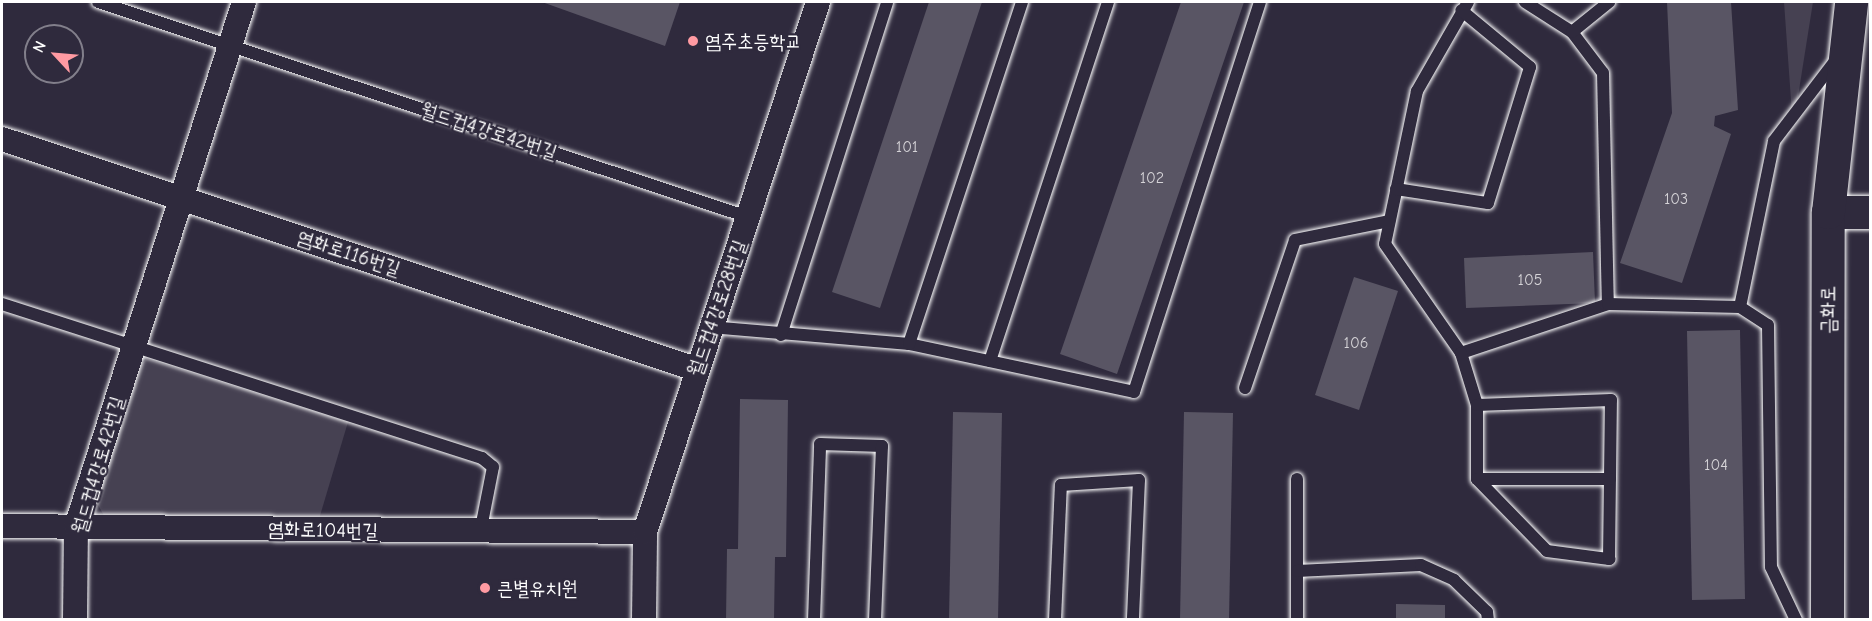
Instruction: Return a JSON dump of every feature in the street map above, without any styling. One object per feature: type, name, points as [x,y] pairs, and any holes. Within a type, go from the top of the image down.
[{"type":"main road","name":"금화로","points":[[1827,620],[1828,212],[1851,2]]},
{"type":"main road","points":[[1828,212],[1870,212]]},
{"type":"street","name":"월드컵4강로42번길","points":[[75,620],[76,527],[244,2]]},
{"type":"street","name":"월드컵4강로28번길","points":[[644,620],[645,532],[696,369],[818,2]]},
{"type":"street","name":"염화로116번길","points":[[2,139],[696,369]]},
{"type":"street","name":"염화로104번길","points":[[2,526],[645,532]]},
{"type":"lane","name":"월드컵4강로42번길","points":[[98,2],[748,217]]},
{"type":"lane","points":[[781,335],[887,2]]},
{"type":"lane","points":[[909,344],[1022,2]]},
{"type":"lane","points":[[990,361],[1108,2]]},
{"type":"lane","points":[[710,327],[781,335],[909,344],[1134,392],[1260,2]]},
{"type":"lane","points":[[1525,2],[1572,32],[1603,73],[1608,304]]},
{"type":"lane","points":[[1572,32],[1609,2]]},
{"type":"lane","points":[[1396,189],[1488,203],[1530,67],[1464,6],[1417,91],[1384,244],[1461,353],[1477,405],[1477,479],[1547,551],[1609,560],[1611,400],[1477,405]]},
{"type":"lane","points":[[1740,307],[1774,141],[1844,51]]},
{"type":"lane","points":[[1245,388],[1295,240],[1389,221]]},
{"type":"lane","points":[[2,304],[482,458],[493,467],[480,532]]},
{"type":"lane","points":[[1461,353],[1608,304],[1740,307],[1768,325],[1771,567],[1796,620]]},
{"type":"lane","points":[[814,620],[820,444],[882,446],[875,620]]},
{"type":"lane","points":[[1297,479],[1298,620]]},
{"type":"lane","points":[[1477,479],[1610,479]]},
{"type":"lane","points":[[1055,620],[1061,484],[1139,480],[1133,620]]},
{"type":"lane","points":[[1297,571],[1420,565],[1454,580],[1488,612],[1488,620]]},
{"type":"shaded area","points":[[1784,2],[1813,2],[1793,128]]},
{"type":"shaded area","points":[[147,359],[348,422],[319,519],[107,521],[97,503],[138,367]]},
{"type":"building","points":[[542,2],[680,2],[665,46]]},
{"type":"building","points":[[929,2],[982,2],[880,308],[832,292]]},
{"type":"building","points":[[1181,2],[1244,2],[1117,374],[1060,354]]},
{"type":"building","points":[[1667,2],[1731,2],[1738,110],[1715,116],[1714,126],[1731,134],[1682,283],[1620,263],[1672,113]]},
{"type":"building","points":[[1593,252],[1595,303],[1466,308],[1464,258]]},
{"type":"building","points":[[1354,277],[1398,291],[1359,410],[1315,395]]},
{"type":"building","points":[[1740,330],[1745,599],[1692,600],[1687,331]]},
{"type":"building","points":[[740,399],[788,400],[786,557],[775,557],[774,620],[726,620],[727,549],[738,549]]},
{"type":"building","points":[[953,412],[1002,413],[998,620],[949,620]]},
{"type":"building","points":[[1184,412],[1233,413],[1229,620],[1180,620]]},
{"type":"building","points":[[1396,604],[1445,605],[1445,620],[1396,620]]},
{"type":"place","name":"염주초등학교","points":[[693,41]]},
{"type":"place","name":"큰별유치원","points":[[485,588]]}]
